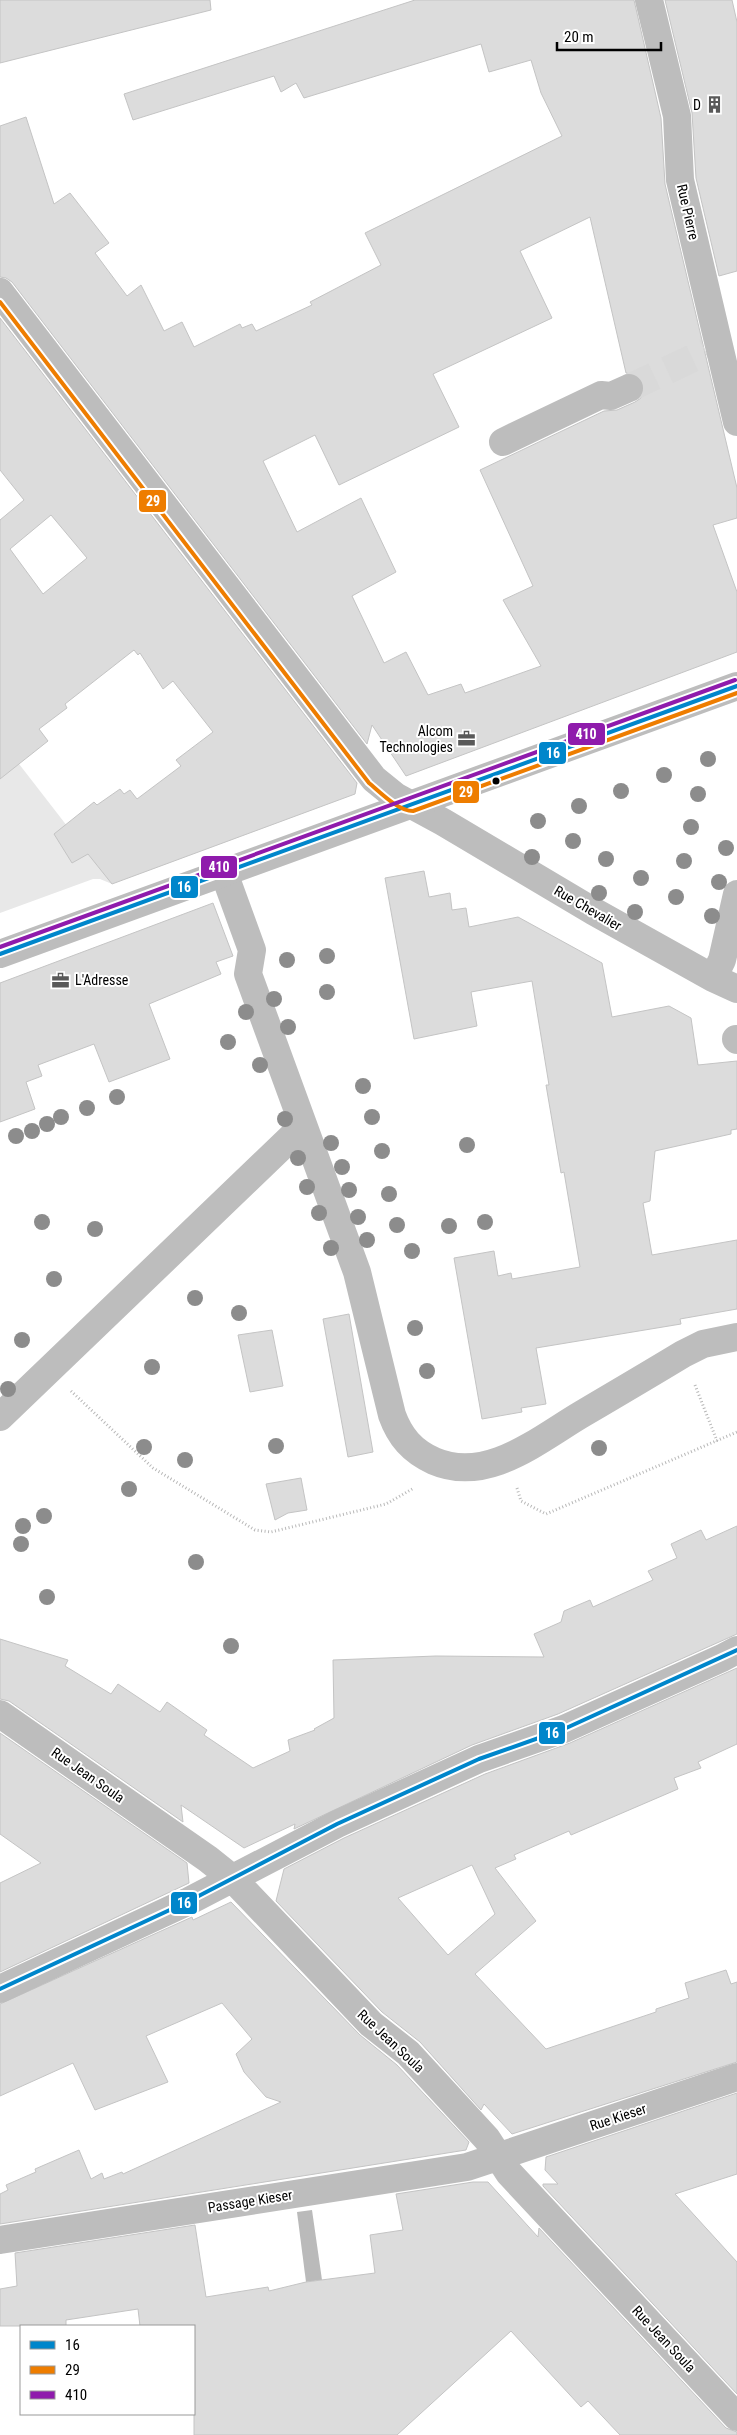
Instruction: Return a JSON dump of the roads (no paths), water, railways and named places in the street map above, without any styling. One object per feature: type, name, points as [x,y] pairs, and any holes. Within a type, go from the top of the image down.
[{"type":"street","name":"Rue Pierre","points":[[649,0],[677,116],[680,180],[713,349],[737,422]]},
{"type":"street","name":"Rue Chevalier","points":[[0,292],[374,779],[394,796],[442,822],[593,911],[725,983]]},
{"type":"street","points":[[503,442],[601,395],[610,396],[629,388]]},
{"type":"street","points":[[0,954],[737,686]]},
{"type":"street","points":[[224,873],[252,950],[248,974],[357,1272],[392,1415],[398,1432],[412,1448],[449,1467],[468,1468],[508,1458],[683,1354],[703,1344],[737,1337]]},
{"type":"street","points":[[725,983],[722,960],[737,894]]},
{"type":"street","points":[[0,1417],[303,1126]]},
{"type":"street","points":[[0,1989],[233,1879],[337,1824],[479,1759],[564,1729],[737,1650]]},
{"type":"street","name":"Rue Jean Soula","points":[[0,1714],[208,1859],[233,1879],[371,2024],[408,2053],[487,2139],[509,2173],[737,2417]]},
{"type":"street","name":"Rue Kieser","points":[[498,2157],[737,2077]]},
{"type":"street","name":"Passage Kieser","points":[[0,2240],[468,2167],[498,2157]]},
{"type":"tunnel","points":[[629,388],[706,352]]},
{"type":"place","name":"D","points":[[715,105]]},
{"type":"place","name":"Alcom Technologies","points":[[467,739]]},
{"type":"place","name":"L'Adresse","points":[[61,980]]}]
